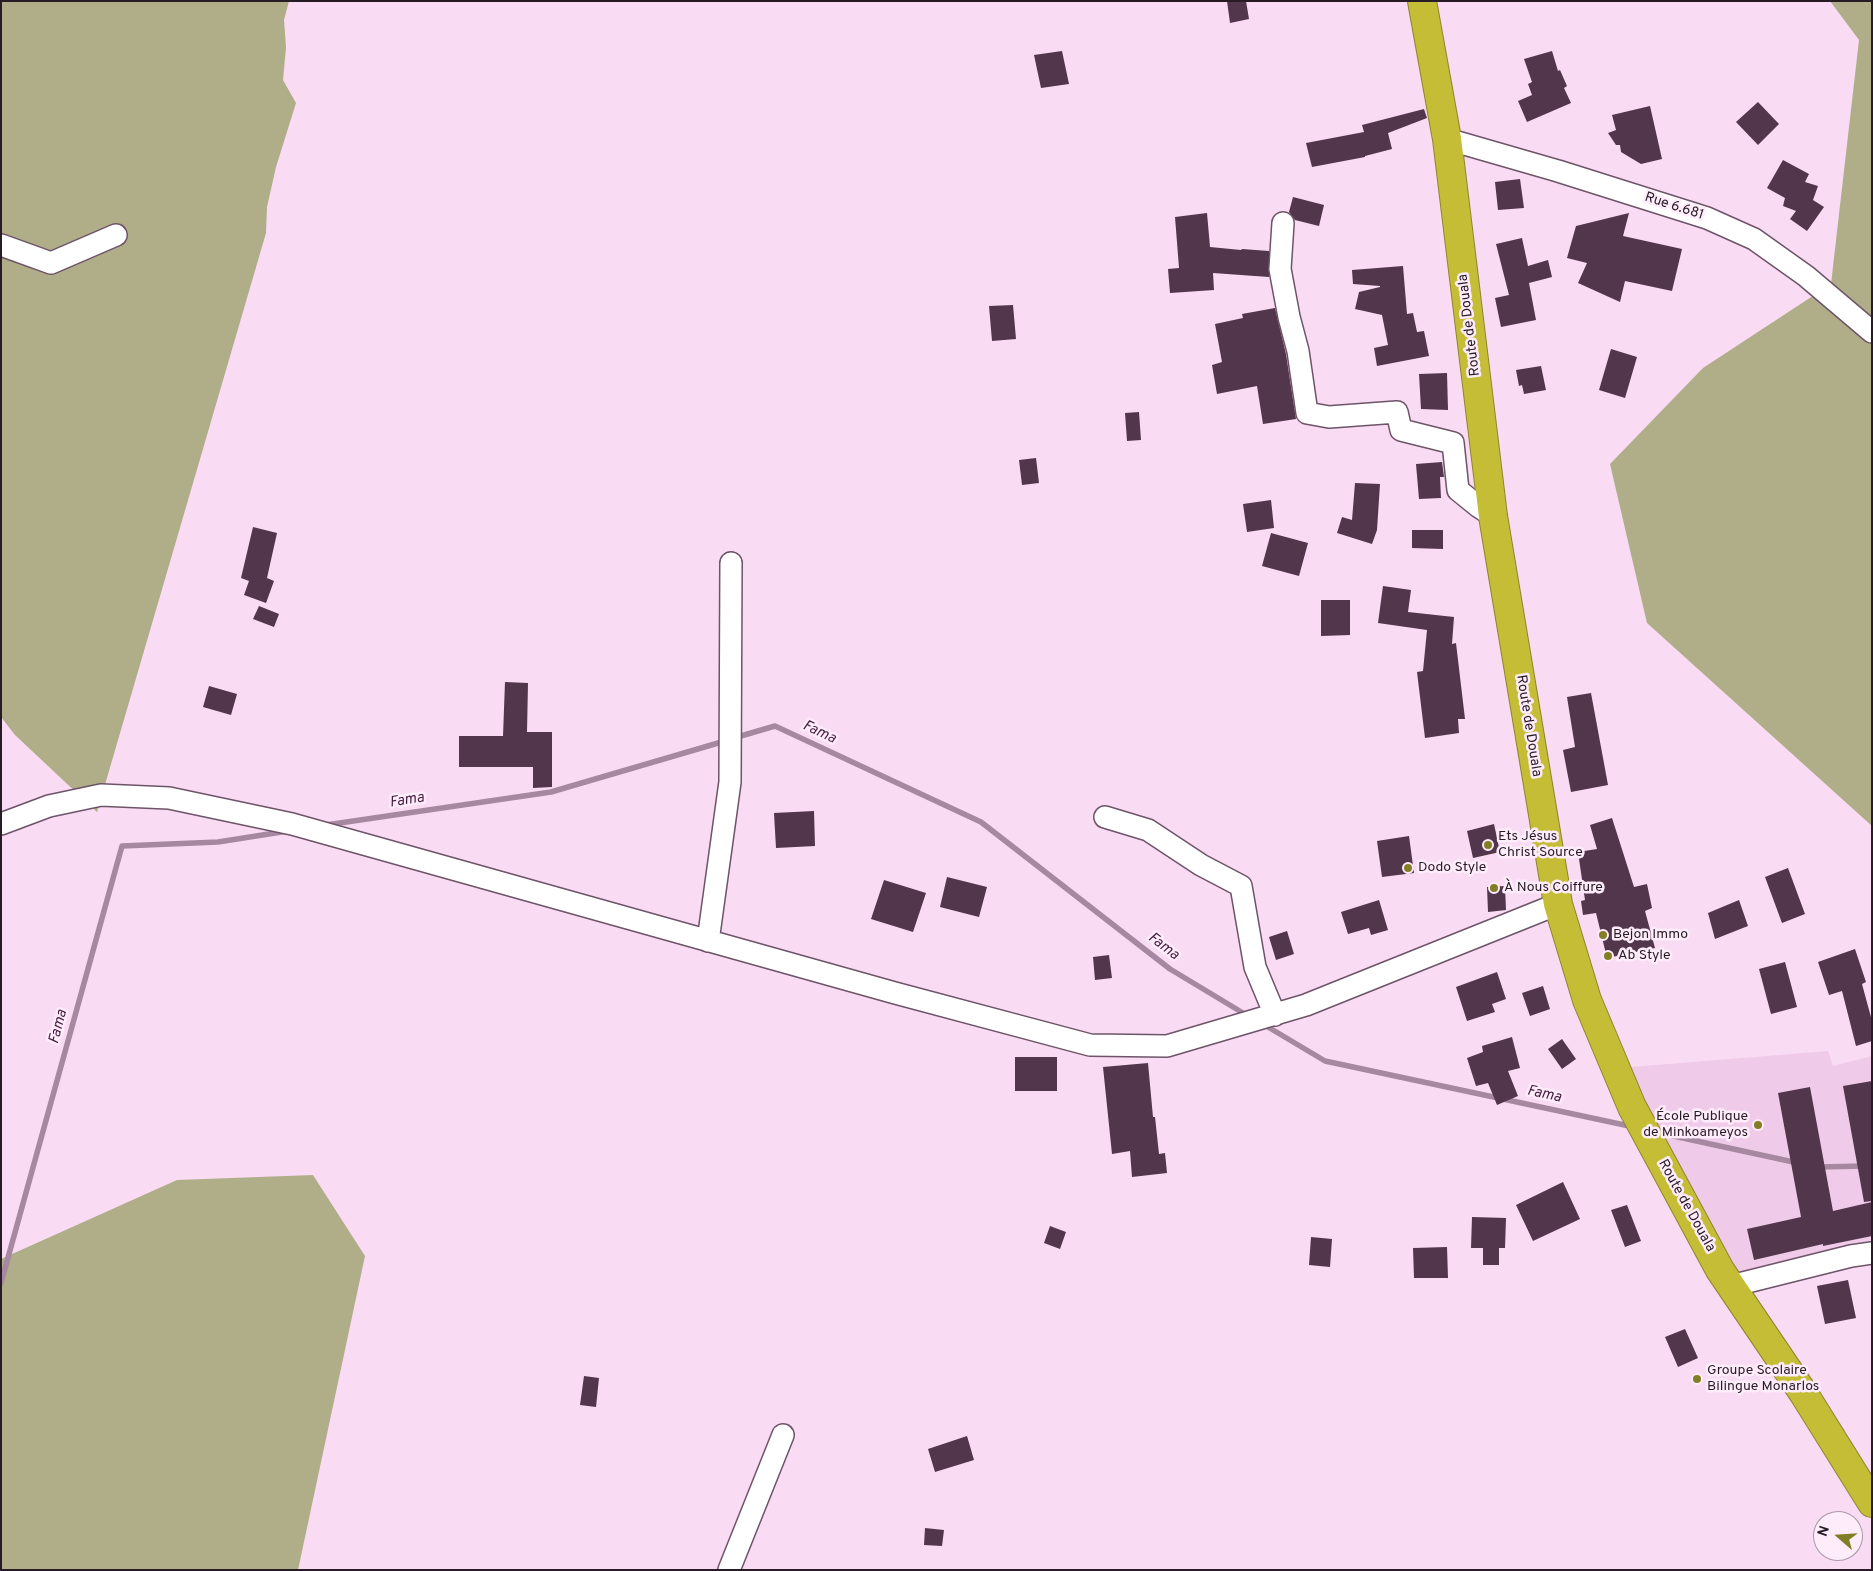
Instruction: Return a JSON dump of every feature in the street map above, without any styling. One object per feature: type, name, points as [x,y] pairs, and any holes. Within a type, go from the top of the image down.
[{"type":"highway","name":"Route de Douala","points":[[1422,1],[1447,139],[1493,516],[1558,904],[1587,1000],[1632,1107],[1720,1270],[1804,1394],[1872,1503]]},
{"type":"street","name":"Rue 6.681","points":[[1447,139],[1558,171],[1715,221],[1754,239],[1799,270],[1872,332]]},
{"type":"street","points":[[1283,223],[1280,269],[1289,317],[1298,350],[1307,413],[1329,417],[1397,412],[1400,430],[1453,443],[1458,490],[1493,516]]},
{"type":"street","points":[[1,245],[51,263],[116,235]]},
{"type":"street","points":[[708,941],[730,782],[731,563]]},
{"type":"street","points":[[1,824],[49,806],[101,795],[170,798],[292,824],[895,994],[1090,1045],[1167,1046],[1274,1015],[1306,1005],[1558,904]]},
{"type":"street","points":[[1105,817],[1148,830],[1201,865],[1241,886],[1256,967],[1274,1015]]},
{"type":"street","points":[[1731,1286],[1851,1256],[1872,1253]]},
{"type":"street","points":[[729,1570],[783,1435]]},
{"type":"shaded area","points":[[1,1],[289,1],[284,20],[286,47],[283,80],[296,103],[276,167],[267,207],[266,233],[97,812],[15,735],[1,717]]},
{"type":"shaded area","points":[[1830,1],[1872,1],[1872,826],[1647,623],[1610,464],[1703,368],[1831,284],[1859,40]]},
{"type":"shaded area","name":"École Publique de Minkoameyos","points":[[1828,1051],[1833,1066],[1872,1056],[1872,1251],[1734,1286],[1619,1068]]},
{"type":"shaded area","points":[[313,1175],[365,1256],[298,1570],[1,1570],[1,1259],[177,1180]]},
{"type":"building","points":[[1227,1],[1246,1],[1249,19],[1230,23]]},
{"type":"building","points":[[1062,51],[1069,84],[1041,88],[1034,55]]},
{"type":"building","points":[[1552,51],[1558,71],[1560,70],[1567,86],[1564,88],[1571,103],[1527,122],[1518,101],[1532,95],[1528,84],[1532,82],[1524,59]]},
{"type":"building","points":[[1758,102],[1779,124],[1758,145],[1736,122]]},
{"type":"building","points":[[1650,106],[1662,159],[1641,164],[1621,152],[1620,145],[1616,145],[1608,133],[1616,130],[1612,115]]},
{"type":"building","points":[[1424,109],[1427,118],[1388,133],[1392,149],[1365,157],[1312,167],[1306,143],[1364,132],[1362,125]]},
{"type":"building","points":[[1783,160],[1809,174],[1805,182],[1818,186],[1813,200],[1824,207],[1807,231],[1790,219],[1796,211],[1783,206],[1785,198],[1767,188]]},
{"type":"building","points":[[1520,179],[1524,208],[1498,210],[1495,182]]},
{"type":"building","points":[[1293,197],[1324,205],[1319,226],[1295,220],[1289,212]]},
{"type":"building","points":[[1207,213],[1210,247],[1269,251],[1269,277],[1213,273],[1214,290],[1170,293],[1168,269],[1179,268],[1175,217]]},
{"type":"building","points":[[1629,213],[1623,236],[1682,249],[1672,291],[1625,281],[1620,302],[1578,283],[1587,263],[1567,258],[1576,226]]},
{"type":"building","points":[[1522,238],[1528,266],[1548,260],[1552,277],[1529,283],[1536,320],[1501,327],[1495,298],[1509,295],[1496,244]]},
{"type":"building","points":[[1403,266],[1407,314],[1413,313],[1417,332],[1424,331],[1429,356],[1377,366],[1374,348],[1388,345],[1382,315],[1355,309],[1359,292],[1380,286],[1353,284],[1352,270]]},
{"type":"building","points":[[1013,305],[1016,339],[992,341],[989,306]]},
{"type":"building","points":[[1275,308],[1286,354],[1296,419],[1263,424],[1257,386],[1217,394],[1212,365],[1222,362],[1215,324],[1243,318],[1242,314]]},
{"type":"building","points":[[1611,349],[1637,357],[1625,398],[1599,390]]},
{"type":"building","points":[[1541,366],[1546,390],[1524,394],[1522,385],[1519,386],[1516,370]]},
{"type":"building","points":[[1447,373],[1448,410],[1421,409],[1419,374]]},
{"type":"building","points":[[1139,412],[1141,440],[1127,441],[1125,413]]},
{"type":"building","points":[[1036,458],[1039,483],[1022,485],[1019,460]]},
{"type":"building","points":[[1442,462],[1444,477],[1440,477],[1441,498],[1419,499],[1416,464]]},
{"type":"building","points":[[1355,483],[1380,484],[1377,530],[1372,544],[1337,533],[1342,517],[1352,520]]},
{"type":"building","points":[[1271,500],[1274,528],[1247,532],[1243,504]]},
{"type":"building","points":[[253,527],[277,533],[267,578],[274,581],[266,603],[244,595],[249,581],[241,578]]},
{"type":"building","points":[[1412,530],[1443,530],[1443,549],[1412,548]]},
{"type":"building","points":[[1271,533],[1308,543],[1299,576],[1262,566]]},
{"type":"building","points":[[1383,586],[1411,590],[1408,612],[1454,617],[1452,644],[1456,643],[1465,719],[1458,719],[1459,733],[1425,738],[1417,672],[1423,671],[1427,630],[1378,623]]},
{"type":"building","points":[[1321,600],[1350,600],[1350,635],[1321,636]]},
{"type":"building","points":[[259,606],[279,614],[274,627],[253,619]]},
{"type":"building","points":[[505,682],[528,683],[527,732],[552,732],[552,787],[533,788],[533,767],[459,767],[459,736],[503,736]]},
{"type":"building","points":[[209,686],[237,694],[231,715],[203,707]]},
{"type":"building","points":[[1591,693],[1608,785],[1571,792],[1563,750],[1575,747],[1567,697]]},
{"type":"building","points":[[814,811],[815,846],[776,848],[774,813]]},
{"type":"building","points":[[1612,818],[1634,887],[1647,884],[1652,908],[1645,911],[1655,948],[1607,958],[1596,913],[1583,915],[1581,901],[1585,900],[1578,852],[1597,849],[1590,825]]},
{"type":"building","points":[[1494,824],[1500,852],[1473,858],[1467,831]]},
{"type":"building","points":[[1409,836],[1414,873],[1382,877],[1377,841]]},
{"type":"building","points":[[1788,868],[1805,914],[1782,923],[1765,877]]},
{"type":"building","points":[[947,877],[987,887],[979,917],[940,907]]},
{"type":"building","points":[[884,880],[926,893],[913,932],[871,919]]},
{"type":"building","points":[[1505,886],[1506,910],[1488,912],[1487,887]]},
{"type":"building","points":[[1379,900],[1388,930],[1371,935],[1369,928],[1348,934],[1341,912]]},
{"type":"building","points":[[1739,900],[1748,926],[1715,939],[1708,913]]},
{"type":"building","points":[[1287,931],[1294,954],[1276,960],[1269,937]]},
{"type":"building","points":[[1855,949],[1866,982],[1862,984],[1872,1021],[1872,1041],[1856,1046],[1842,991],[1829,995],[1818,962]]},
{"type":"building","points":[[1109,955],[1112,978],[1095,980],[1093,957]]},
{"type":"building","points":[[1785,962],[1797,1007],[1771,1014],[1759,969]]},
{"type":"building","points":[[1497,972],[1506,999],[1492,1004],[1495,1012],[1467,1021],[1456,987]]},
{"type":"building","points":[[1543,986],[1550,1009],[1530,1016],[1522,993]]},
{"type":"building","points":[[1512,1037],[1520,1068],[1508,1071],[1518,1096],[1497,1105],[1488,1083],[1476,1086],[1467,1058],[1483,1052],[1482,1046]]},
{"type":"building","points":[[1562,1039],[1576,1059],[1562,1069],[1548,1049]]},
{"type":"building","points":[[1015,1057],[1057,1057],[1057,1091],[1015,1091]]},
{"type":"building","points":[[1148,1063],[1153,1117],[1155,1117],[1159,1154],[1165,1153],[1167,1173],[1132,1177],[1130,1151],[1112,1154],[1103,1067]]},
{"type":"building","points":[[1872,1081],[1872,1201],[1864,1202],[1843,1086]]},
{"type":"building","points":[[1810,1087],[1833,1211],[1872,1202],[1872,1236],[1823,1246],[1823,1244],[1754,1260],[1747,1229],[1801,1217],[1778,1093]]},
{"type":"building","points":[[1563,1182],[1580,1219],[1533,1241],[1516,1205]]},
{"type":"building","points":[[1627,1205],[1641,1241],[1625,1247],[1611,1210]]},
{"type":"building","points":[[1472,1217],[1506,1218],[1505,1248],[1499,1248],[1499,1265],[1483,1265],[1483,1248],[1471,1248]]},
{"type":"building","points":[[1050,1226],[1066,1232],[1060,1249],[1044,1243]]},
{"type":"building","points":[[1311,1237],[1332,1239],[1330,1267],[1309,1265]]},
{"type":"building","points":[[1447,1247],[1448,1278],[1414,1278],[1413,1248]]},
{"type":"building","points":[[1848,1280],[1856,1318],[1825,1324],[1817,1286]]},
{"type":"building","points":[[1685,1329],[1698,1358],[1678,1367],[1665,1337]]},
{"type":"building","points":[[584,1376],[599,1378],[596,1407],[580,1405]]},
{"type":"building","points":[[967,1436],[974,1460],[935,1472],[928,1449]]},
{"type":"building","points":[[925,1528],[944,1530],[942,1546],[924,1545]]},
{"type":"waterway","name":"Fama","points":[[734,738],[775,726],[981,822],[1170,969],[1248,1016]]},
{"type":"waterway","name":"Fama","points":[[326,825],[551,792],[725,741]]},
{"type":"waterway","name":"Fama","points":[[1,1283],[122,846],[218,842],[288,831]]},
{"type":"waterway","name":"Fama","points":[[1263,1024],[1325,1061],[1634,1127]]},
{"type":"waterway","name":"Fama","points":[[1655,1132],[1798,1163]]},
{"type":"waterway","name":"Fama","points":[[1819,1167],[1865,1166]]},
{"type":"place","name":"Ets Jésus Christ Source","points":[[1488,845]]},
{"type":"place","name":"Dodo Style","points":[[1408,868]]},
{"type":"place","name":"À Nous Coiffure","points":[[1494,888]]},
{"type":"place","name":"Bejon Immo","points":[[1603,935]]},
{"type":"place","name":"Ab Style","points":[[1608,956]]},
{"type":"place","name":"École Publique de Minkoameyos","points":[[1758,1125]]},
{"type":"place","name":"Groupe Scolaire Bilingue Monarlos","points":[[1697,1379]]}]
